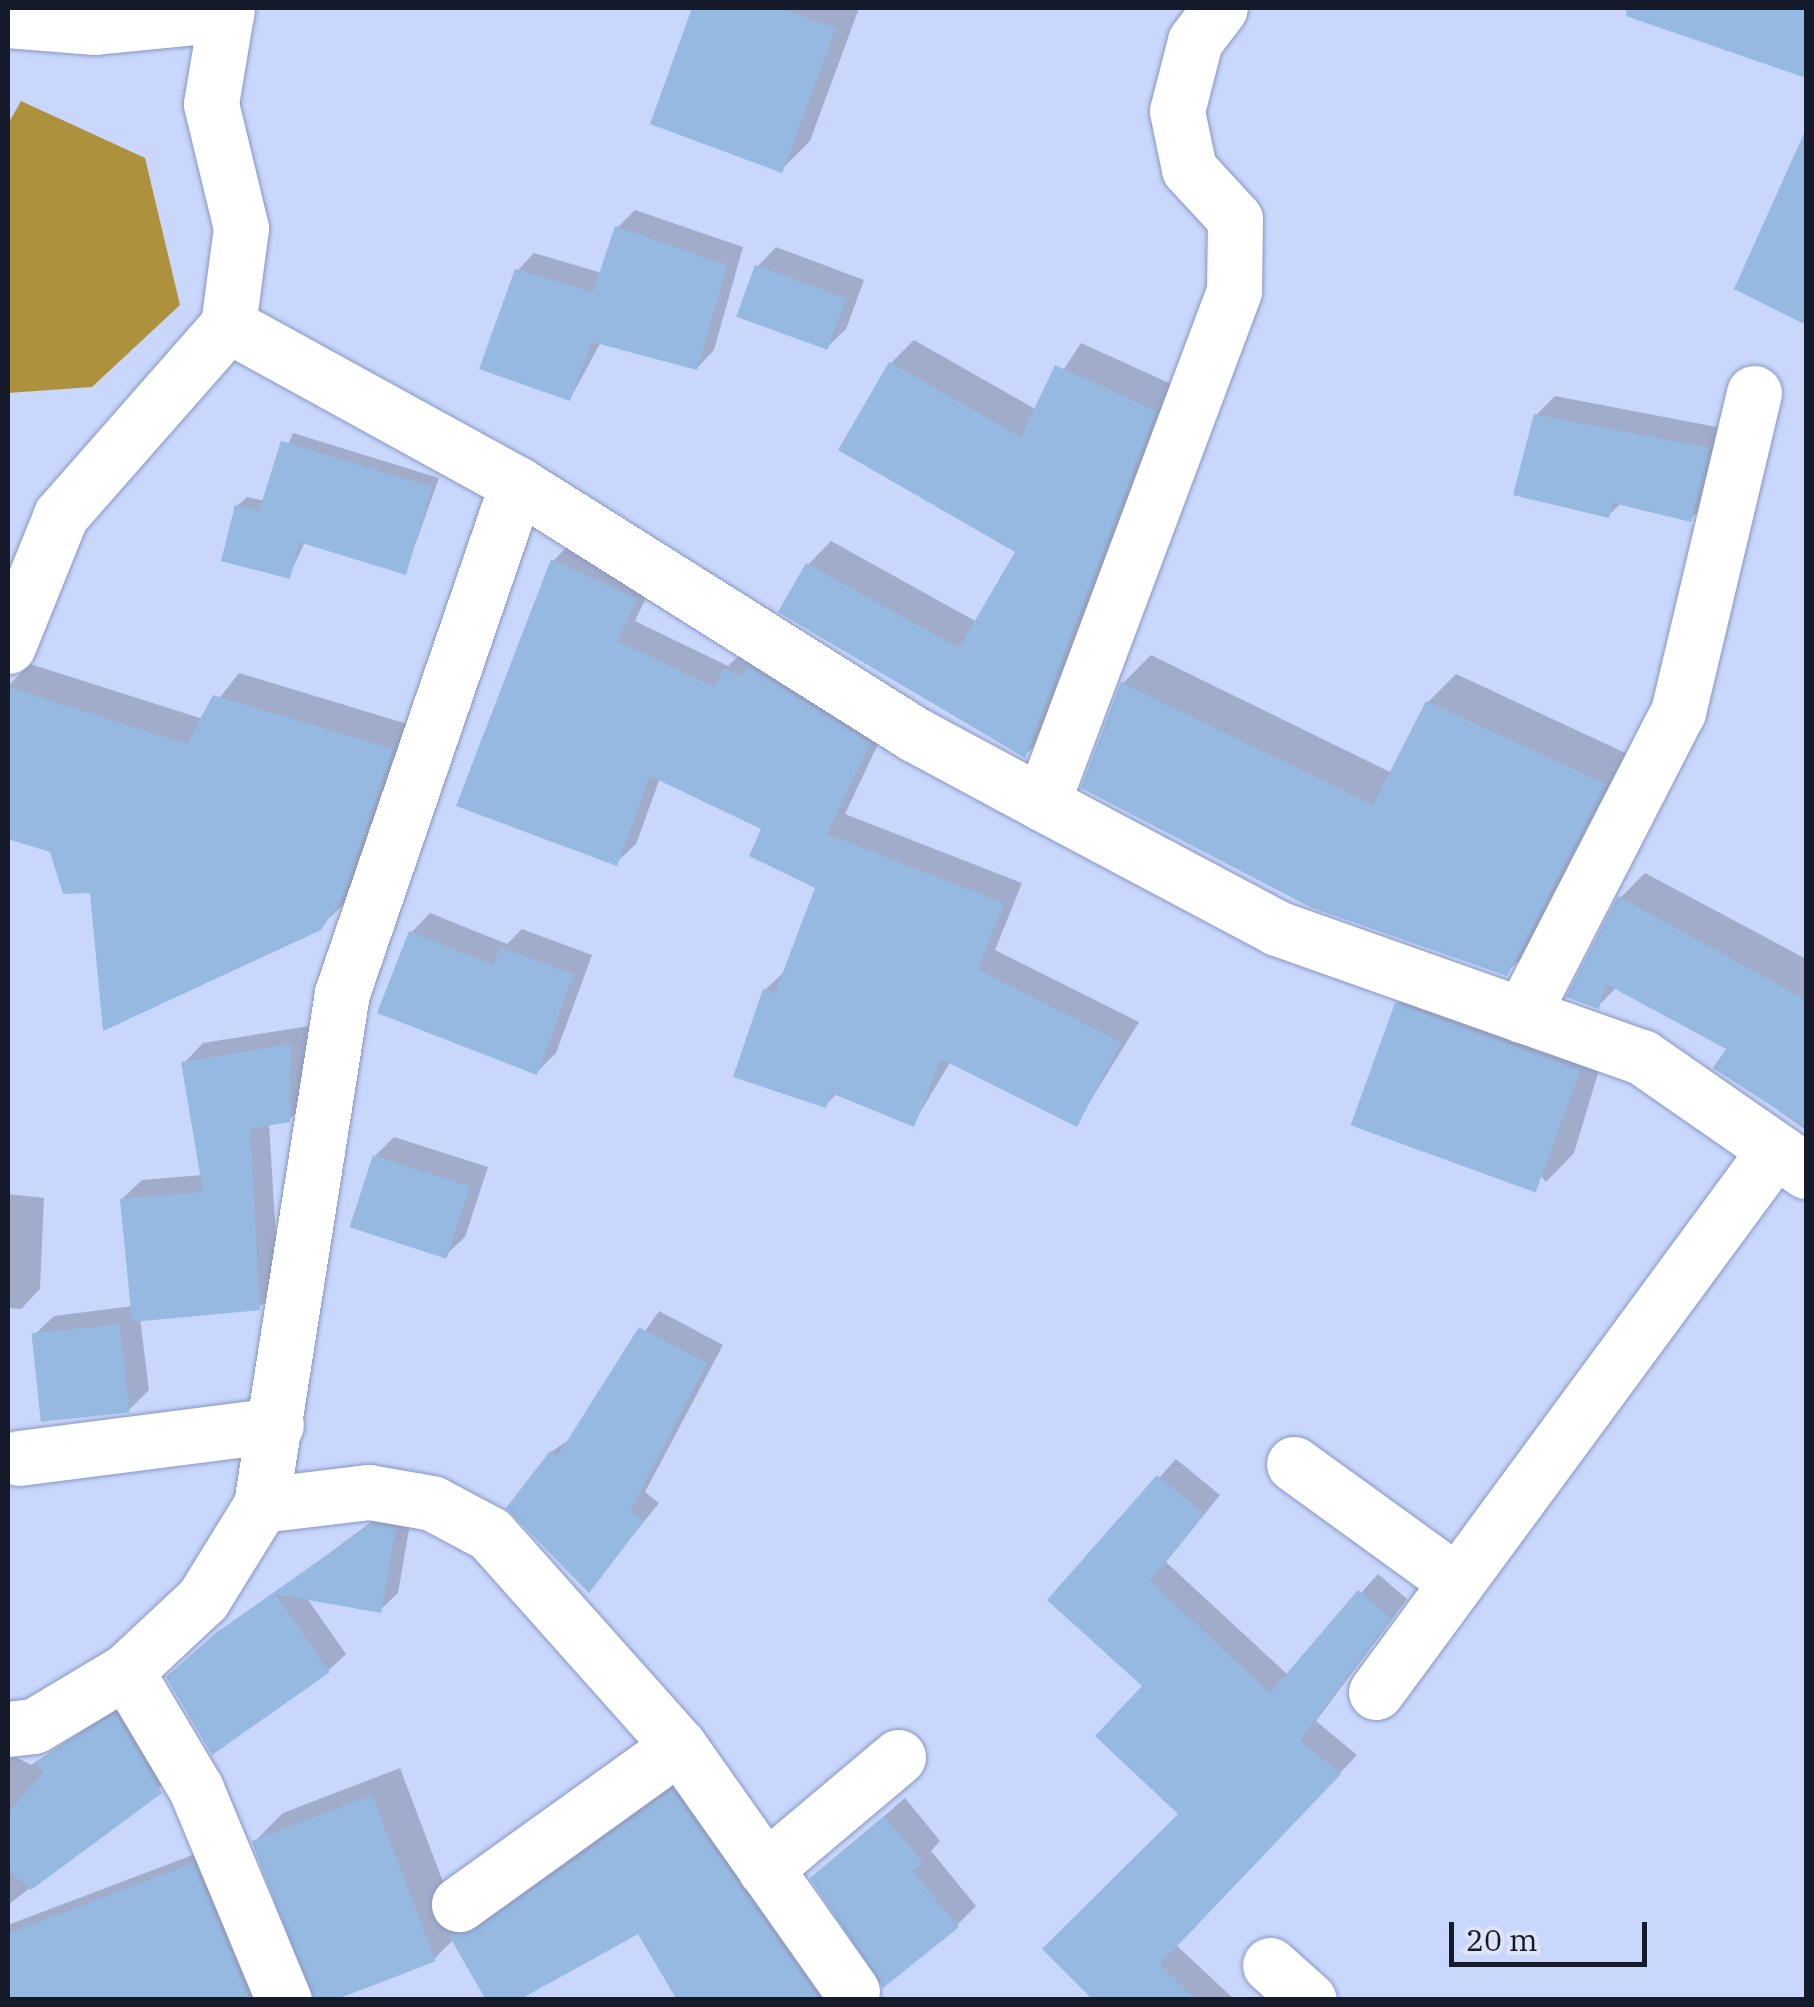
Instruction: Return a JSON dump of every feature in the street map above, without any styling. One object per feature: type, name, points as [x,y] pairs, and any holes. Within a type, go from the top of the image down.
[{"type":"street","points":[[1042,804],[1234,291],[1235,218],[1190,169],[1177,111],[1195,41],[1220,8]]},
{"type":"street","points":[[8,22],[95,26],[227,11],[211,104],[241,228],[228,325],[60,516],[8,646]]},
{"type":"street","points":[[228,325],[518,484],[914,734],[1042,804],[1277,928],[1642,1057],[1791,1161],[1458,1582],[1376,1692]]},
{"type":"street","points":[[1522,1015],[1678,712],[1754,393]]},
{"type":"street","points":[[8,1729],[34,1726],[126,1672],[202,1600],[261,1505],[342,993],[518,484]]},
{"type":"street","points":[[19,1458],[276,1425]]},
{"type":"street","points":[[1294,1464],[1458,1582]]},
{"type":"street","points":[[261,1505],[369,1492],[432,1503],[490,1534],[679,1746],[852,1991]]},
{"type":"street","points":[[126,1672],[196,1789],[284,2000]]},
{"type":"street","points":[[460,1904],[679,1746]]},
{"type":"street","points":[[765,1869],[898,1758]]},
{"type":"shaded area","points":[[21,101],[145,158],[180,305],[92,387],[8,393],[8,124]]},
{"type":"building","points":[[692,8],[780,8],[836,28],[782,173],[650,124]]},
{"type":"building","points":[[1627,8],[1806,8],[1806,78],[1626,16]]},
{"type":"building","points":[[1806,129],[1806,325],[1734,289]]},
{"type":"building","points":[[615,226],[727,265],[697,370],[592,342],[570,401],[479,369],[515,269],[593,292]]},
{"type":"building","points":[[755,265],[846,298],[827,350],[736,317]]},
{"type":"building","points":[[889,362],[1021,437],[1055,365],[1156,411],[1025,758],[778,612],[806,563],[959,648],[1015,552],[838,450]]},
{"type":"building","points":[[1534,414],[1709,448],[1691,522],[1613,503],[1609,518],[1513,495]]},
{"type":"building","points":[[281,441],[432,487],[406,575],[299,542],[290,579],[221,561],[235,505],[259,511]]},
{"type":"building","points":[[551,559],[637,599],[617,641],[714,687],[723,668],[741,676],[747,666],[870,743],[827,834],[1004,903],[978,969],[1121,1042],[1077,1127],[941,1059],[914,1127],[831,1093],[826,1108],[733,1077],[763,989],[775,993],[815,888],[749,856],[761,829],[650,776],[617,866],[456,806]]},
{"type":"building","points":[[1121,682],[1373,805],[1426,701],[1606,784],[1507,976],[1310,907],[1081,788]]},
{"type":"building","points":[[8,687],[187,744],[213,695],[393,749],[341,900],[321,930],[103,1031],[90,893],[63,894],[50,852],[8,839]]},
{"type":"building","points":[[1618,896],[1806,1000],[1806,1128],[1713,1068],[1726,1049],[1606,984],[1599,1009],[1566,997]]},
{"type":"building","points":[[409,931],[493,965],[500,947],[574,974],[537,1075],[377,1013]]},
{"type":"building","points":[[1395,1003],[1580,1070],[1536,1193],[1351,1125]]},
{"type":"building","points":[[291,1044],[290,1122],[250,1129],[260,1310],[132,1322],[120,1199],[203,1192],[181,1062]]},
{"type":"building","points":[[373,1155],[470,1187],[447,1259],[350,1227]]},
{"type":"building","points":[[120,1324],[129,1413],[41,1422],[31,1333]]},
{"type":"building","points":[[639,1327],[707,1363],[630,1511],[644,1521],[589,1593],[506,1508],[550,1451],[557,1457]]},
{"type":"building","points":[[1157,1475],[1204,1514],[1150,1581],[1270,1693],[1358,1590],[1391,1618],[1300,1740],[1341,1774],[1160,1964],[1196,2000],[1093,2000],[1042,1949],[1178,1814],[1095,1736],[1142,1686],[1047,1600]]},
{"type":"building","points":[[371,1524],[396,1528],[381,1613],[275,1594],[330,1672],[212,1755],[166,1677],[216,1633]]},
{"type":"building","points":[[115,1714],[162,1793],[31,1890],[8,1869],[8,1813],[44,1772],[35,1762]]},
{"type":"building","points":[[672,1790],[820,2000],[677,2000],[638,1934],[519,2000],[486,2000],[449,1936],[477,1929]]},
{"type":"building","points":[[372,1795],[436,1961],[335,2000],[313,2000],[252,1841]]},
{"type":"building","points":[[884,1816],[923,1862],[912,1871],[959,1927],[883,1988],[810,1878]]},
{"type":"building","points":[[193,1863],[250,2000],[8,2000],[8,1934]]}]
